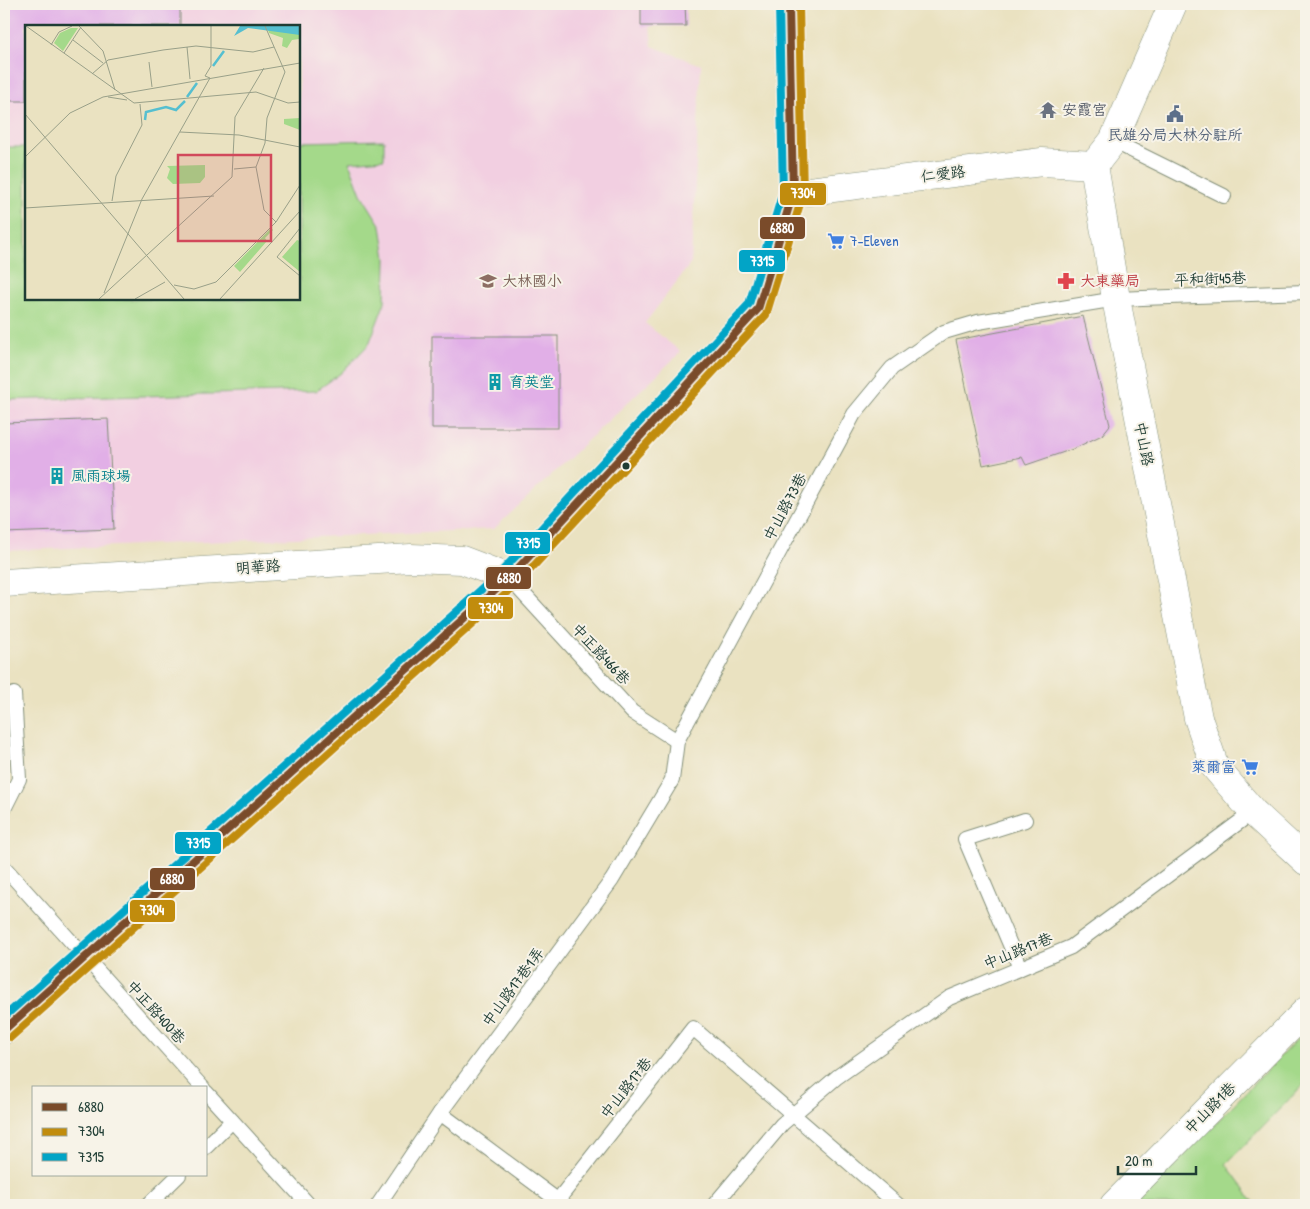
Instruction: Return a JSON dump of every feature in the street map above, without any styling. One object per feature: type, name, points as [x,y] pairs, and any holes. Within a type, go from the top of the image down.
[{"type":"street","points":[[4,1030],[509,578],[758,309],[793,193],[789,4]]},
{"type":"street","points":[[1094,166],[1113,142],[1173,4]]},
{"type":"street","name":"仁愛路","points":[[793,193],[1042,162],[1094,166]]},
{"type":"street","name":"中山路","points":[[1094,166],[1116,299],[1198,718],[1215,767],[1254,812],[1306,861]]},
{"type":"street","name":"明華路","points":[[4,583],[411,558],[462,560],[509,578]]},
{"type":"street","name":"中山路1巷","points":[[1114,1205],[1306,1011]]},
{"type":"lane","points":[[1113,142],[1224,196]]},
{"type":"lane","name":"平和街45巷","points":[[1116,299],[1306,292]]},
{"type":"lane","name":"中山路73巷","points":[[612,880],[672,780],[677,741],[854,414],[892,368],[944,332],[978,322],[1116,299]]},
{"type":"lane","name":"中正路466巷","points":[[509,578],[632,712],[677,741]]},
{"type":"lane","points":[[4,809],[19,779],[14,694]]},
{"type":"lane","name":"中山路17巷","points":[[714,1205],[782,1124],[837,1077],[949,998],[1071,947],[1254,812]]},
{"type":"lane","points":[[1020,968],[965,839],[1025,820]]},
{"type":"lane","name":"中正路400巷","points":[[4,867],[201,1086]]},
{"type":"lane","name":"中山路17巷1弄","points":[[378,1205],[440,1113],[612,880]]},
{"type":"lane","name":"中山路17巷","points":[[558,1204],[693,1028],[898,1205]]},
{"type":"lane","points":[[208,1094],[309,1205]]},
{"type":"lane","points":[[440,1113],[558,1204]]},
{"type":"lane","points":[[208,1145],[232,1120]]},
{"type":"lane","points":[[148,1205],[178,1176]]},
{"type":"shaded area","name":"大林國小","points":[[4,4],[648,4],[652,46],[701,65],[691,263],[645,323],[681,352],[494,529],[4,551]]},
{"type":"green space","points":[[384,140],[384,159],[349,162],[361,194],[381,226],[386,258],[385,302],[369,344],[341,373],[316,391],[4,400],[4,147],[25,147],[25,300],[300,300],[300,142]]},
{"type":"green space","points":[[1306,1030],[1306,1082],[1226,1164],[1256,1205],[1136,1205]]},
{"type":"building","points":[[4,4],[180,4],[180,25],[25,25],[25,101],[4,101]]},
{"type":"building","points":[[641,4],[685,4],[686,26],[641,26]]},
{"type":"building","points":[[1083,316],[1110,425],[1102,435],[1073,449],[1026,465],[1022,457],[983,465],[956,340]]},
{"type":"building","name":"育英堂","points":[[432,336],[558,336],[558,428],[432,428]]},
{"type":"building","name":"風雨球場","points":[[108,419],[114,529],[4,533],[4,423]]},
{"type":"transit line","name":"7315","points":[[4,1017],[502,571],[749,304],[783,192],[779,4]]},
{"type":"transit line","name":"6880","points":[[4,1030],[509,578],[758,309],[793,193],[789,4]]},
{"type":"transit line","name":"7304","points":[[11,1037],[516,585],[766,315],[803,194],[799,4]]},
{"type":"place","name":"安霞宮","points":[[1048,110]]},
{"type":"place","name":"民雄分局大林分駐所","points":[[1175,114]]},
{"type":"place","name":"7-Eleven","points":[[836,241]]},
{"type":"place","name":"大林國小","points":[[488,281]]},
{"type":"place","name":"大東藥局","points":[[1066,281]]},
{"type":"place","name":"育英堂","points":[[495,382]]},
{"type":"place","name":"風雨球場","points":[[57,476]]},
{"type":"place","name":"萊爾富","points":[[1250,767]]}]
